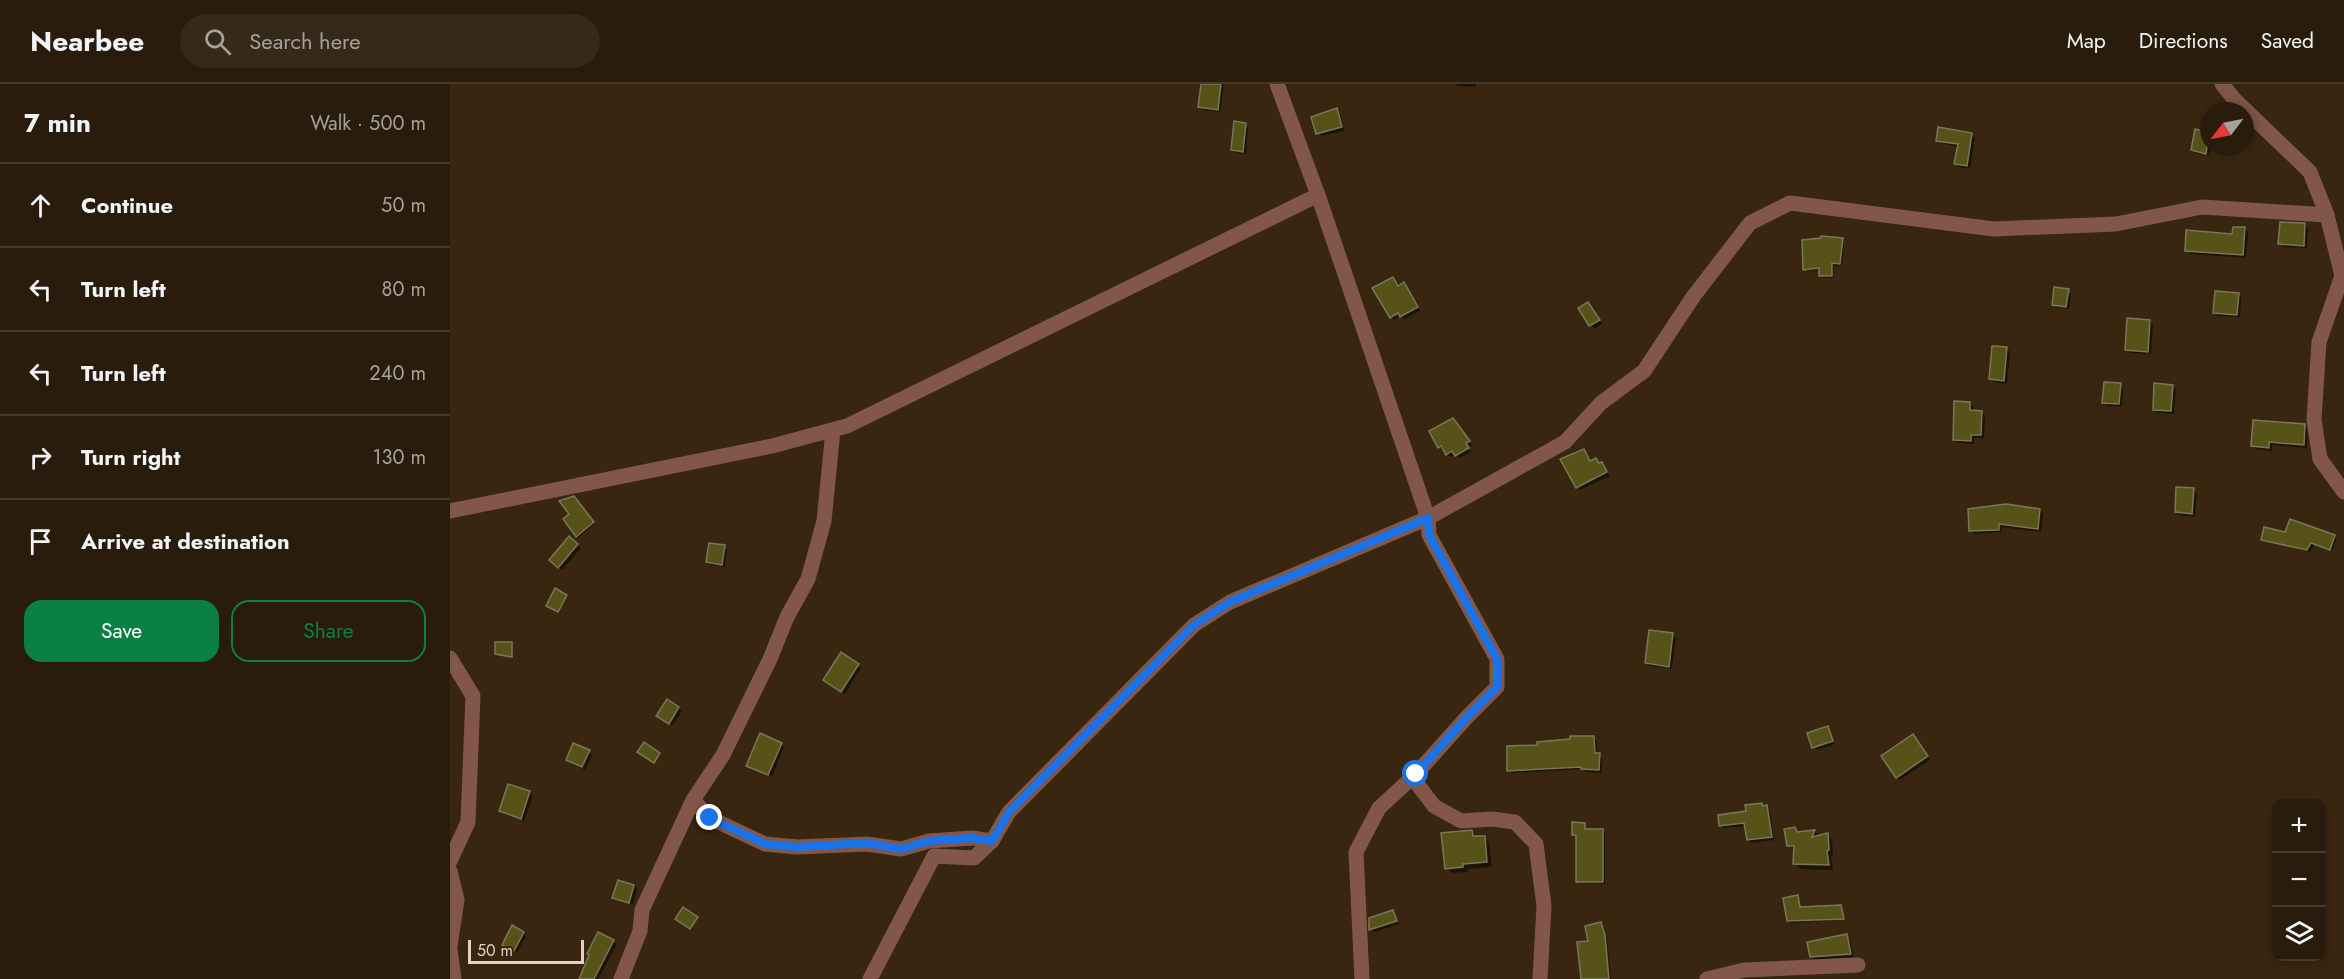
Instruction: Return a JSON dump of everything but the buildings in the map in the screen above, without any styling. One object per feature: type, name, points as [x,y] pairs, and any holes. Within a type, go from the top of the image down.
[{"type":"street","points":[[1277,84],[1318,195],[1428,518],[1429,535],[1497,659],[1497,687],[1416,774],[1379,808],[1356,852],[1362,979]]},
{"type":"street","points":[[2222,84],[2235,100],[2310,172],[2327,215],[2342,276],[2319,342],[2314,420],[2320,459],[2344,492]]},
{"type":"street","points":[[450,511],[772,446],[847,426],[1318,195]]},
{"type":"street","points":[[870,979],[934,856],[974,858],[992,841],[1009,812],[1194,625],[1230,602],[1428,518],[1565,442],[1601,402],[1644,371],[1693,297],[1750,223],[1790,203],[1994,229],[2116,224],[2202,207],[2327,215]]},
{"type":"street","points":[[621,979],[640,931],[642,910],[693,800],[723,755],[770,659],[787,617],[808,579],[825,521],[833,430]]},
{"type":"street","points":[[450,658],[473,696],[468,822],[450,861]]},
{"type":"street","points":[[1416,774],[1418,785],[1434,806],[1461,821],[1492,819],[1515,822],[1536,844],[1544,906],[1540,979]]},
{"type":"street","points":[[693,800],[710,818],[765,844],[797,847],[867,843],[901,849],[929,841],[972,838],[992,841]]},
{"type":"street","points":[[450,871],[457,900],[450,948],[454,979]]},
{"type":"street","points":[[1707,979],[1744,970],[1858,965]]},
{"type":"route","points":[[710,818],[765,844],[797,847],[867,843],[901,849],[929,841],[972,838],[992,841],[1009,812],[1194,625],[1230,602],[1428,518],[1429,535],[1497,659],[1497,687],[1416,774]]}]
